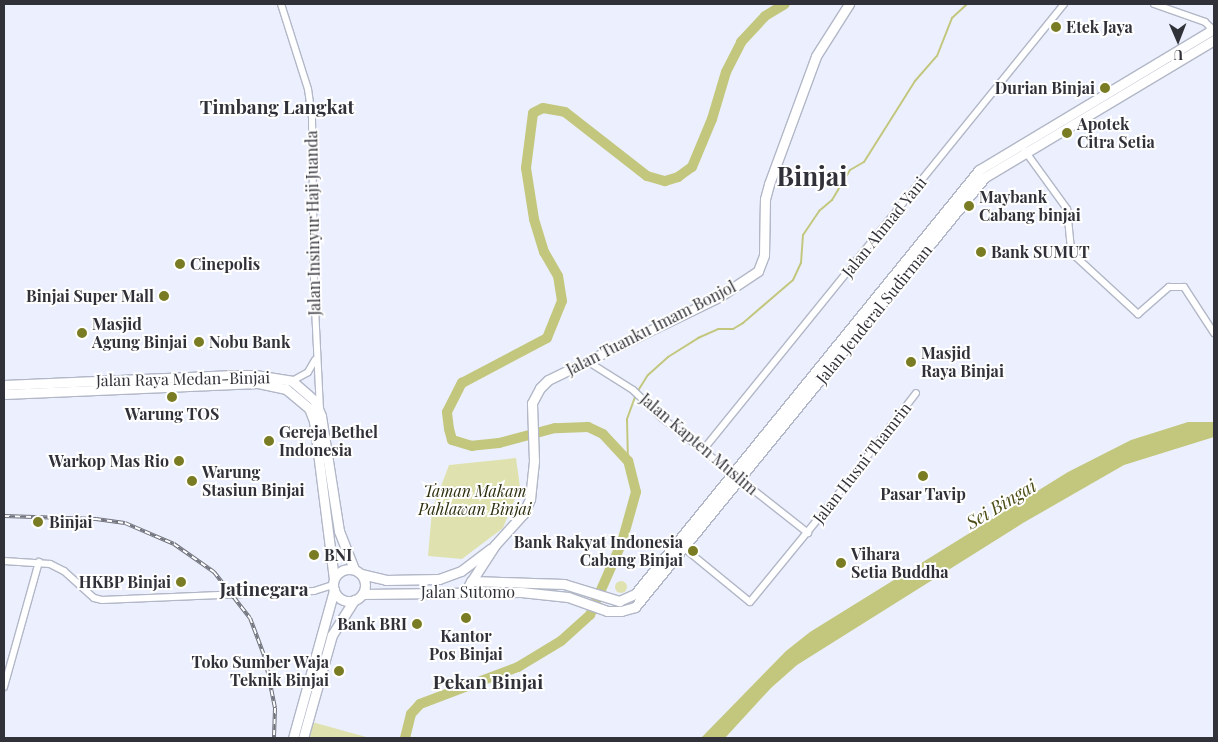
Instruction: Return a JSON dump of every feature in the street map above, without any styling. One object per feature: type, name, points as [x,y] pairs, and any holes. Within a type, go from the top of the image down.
[{"type":"main road","name":"Jalan Tuanku Imam Bonjol","points":[[495,545],[528,503],[534,447],[532,403],[540,388],[548,380],[720,297],[758,270],[764,255],[765,199],[769,184],[816,56],[849,4]]},
{"type":"main road","name":"Jalan Jenderal Sudirman","points":[[908,265],[985,176],[1079,119],[1183,46],[1213,34]]},
{"type":"main road","name":"Jalan Jenderal Sudirman","points":[[570,598],[607,611],[621,611],[635,606],[661,569],[908,265],[979,170],[1064,117],[1188,55],[1213,34]]},
{"type":"main road","points":[[1183,46],[1188,55]]},
{"type":"main road","points":[[1064,117],[1079,119]]},
{"type":"main road","name":"Jalan Raya Medan-Binjai","points":[[4,394],[255,375],[292,381],[314,401],[321,416],[339,532],[358,571]]},
{"type":"main road","name":"Jalan Raya Medan-Binjai","points":[[4,385],[179,382],[268,384],[286,389],[309,408],[314,421],[322,476],[333,585]]},
{"type":"main road","name":"Jalan Jenderal Sudirman","points":[[574,586],[613,600],[626,599],[635,594],[684,548],[718,500]]},
{"type":"main road","points":[[466,592],[495,545]]},
{"type":"main road","name":"Jalan Sutomo","points":[[358,571],[386,580],[422,580],[449,577],[495,545]]},
{"type":"main road","points":[[293,738],[333,585],[340,571],[358,571],[366,586],[363,594],[354,600],[335,629],[303,738]]},
{"type":"main road","points":[[422,580],[423,592]]},
{"type":"main road","name":"Jalan Sutomo","points":[[472,581],[511,581],[574,586]]},
{"type":"main road","points":[[511,581],[511,592]]},
{"type":"main road","points":[[333,585],[342,599],[354,600]]},
{"type":"main road","points":[[570,598],[574,586]]},
{"type":"main road","name":"Jalan Sutomo","points":[[363,594],[511,592],[570,598]]},
{"type":"main road","points":[[308,677],[319,679]]},
{"type":"street","name":"Jalan Insinyur Haji Juanda","points":[[281,4],[308,89],[312,118],[316,356],[321,416]]},
{"type":"street","name":"Jalan Ahmad Yani","points":[[704,450],[1064,4]]},
{"type":"street","points":[[1154,4],[1205,22],[1213,34]]},
{"type":"street","points":[[1025,151],[1067,209],[1072,252],[1138,314],[1169,287],[1181,286],[1190,292],[1214,332]]},
{"type":"street","points":[[292,381],[308,372],[316,356]]},
{"type":"street","name":"Jalan Kapten Muslim","points":[[587,361],[633,390],[736,477],[808,533]]},
{"type":"street","name":"Jalan Husni Thamrin","points":[[684,548],[750,602],[808,533],[916,393]]},
{"type":"street","points":[[4,561],[39,562],[64,571],[94,598],[102,600],[314,591],[333,585]]},
{"type":"street","points":[[4,687],[39,562]]},
{"type":"green space","name":"Taman Makam Pahlawan Binjai","points":[[516,458],[520,487],[503,528],[462,559],[428,556],[432,510],[449,465]]},
{"type":"green space","points":[[623,581],[626,582],[626,592],[619,593],[616,592],[615,585],[616,582]]},
{"type":"green space","points":[[312,722],[370,738],[308,738]]},
{"type":"shaded area","name":"Sei Bingai","points":[[1188,422],[1214,422],[1214,437],[1124,465],[1023,523],[797,665],[771,688],[725,738],[701,738],[786,651],[810,632],[1068,472],[1131,440]]},
{"type":"waterway","points":[[405,738],[411,714],[420,704],[518,667],[561,641],[590,615],[622,542],[636,492],[628,461],[603,434],[588,427],[555,428],[499,443],[472,446],[452,440],[449,429],[447,412],[462,383],[547,338],[562,301],[558,276],[544,252],[534,219],[526,168],[533,113],[543,108],[565,112],[647,176],[665,181],[678,177],[692,167],[712,119],[726,72],[741,42],[765,16],[785,4]]},
{"type":"waterway","points":[[628,461],[627,419],[636,394],[648,375],[668,357],[698,338],[718,329],[733,329],[743,323],[793,280],[801,263],[803,235],[819,211],[832,200],[850,170],[864,162],[915,81],[937,56],[952,18],[967,4]]},
{"type":"railway","points":[[4,516],[96,519],[125,523],[174,544],[214,572],[250,618],[265,658],[275,708],[274,738]]},
{"type":"place","name":"Etek Jaya","points":[[1056,27]]},
{"type":"place","name":"Durian Binjai","points":[[1105,88]]},
{"type":"place","name":"Apotek Citra Setia","points":[[1067,133]]},
{"type":"place","name":"Maybank Cabang binjai","points":[[969,206]]},
{"type":"place","name":"Bank SUMUT","points":[[981,252]]},
{"type":"place","name":"Cinepolis","points":[[180,264]]},
{"type":"place","name":"Binjai Super Mall","points":[[164,296]]},
{"type":"place","name":"Masjid Agung Binjai","points":[[82,333]]},
{"type":"place","name":"Nobu Bank","points":[[199,342]]},
{"type":"place","name":"Masjid Raya Binjai","points":[[911,362]]},
{"type":"place","name":"Warung TOS","points":[[172,397]]},
{"type":"place","name":"Gereja Bethel Indonesia","points":[[269,441]]},
{"type":"place","name":"Warkop Mas Rio","points":[[179,461]]},
{"type":"place","name":"Pasar Tavip","points":[[923,476]]},
{"type":"place","name":"Warung Stasiun Binjai","points":[[192,481]]},
{"type":"place","name":"Binjai","points":[[38,522]]},
{"type":"place","name":"Bank Rakyat Indonesia Cabang Binjai","points":[[693,551]]},
{"type":"place","name":"BNI","points":[[314,555]]},
{"type":"place","name":"Vihara Setia Buddha","points":[[841,563]]},
{"type":"place","name":"HKBP Binjai","points":[[181,582]]},
{"type":"place","name":"Kantor Pos Binjai","points":[[466,618]]},
{"type":"place","name":"Bank BRI","points":[[417,624]]},
{"type":"place","name":"Toko Sumber Waja Teknik Binjai","points":[[339,671]]},
{"type":"district","name":"Timbang Langkat","points":[[277,107]]},
{"type":"district","name":"Binjai","points":[[812,176]]},
{"type":"district","name":"Jatinegara","points":[[264,589]]},
{"type":"district","name":"Pekan Binjai","points":[[488,682]]}]
